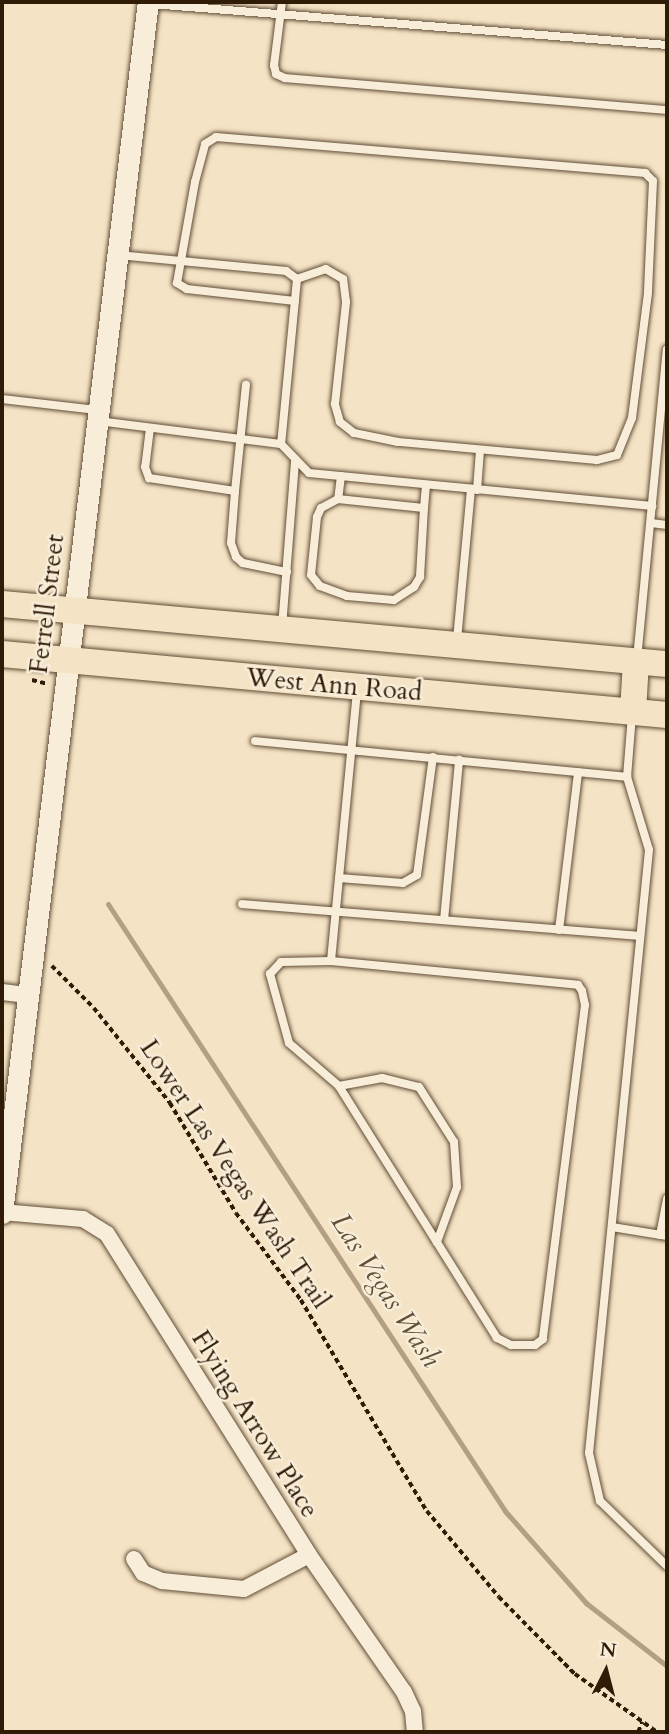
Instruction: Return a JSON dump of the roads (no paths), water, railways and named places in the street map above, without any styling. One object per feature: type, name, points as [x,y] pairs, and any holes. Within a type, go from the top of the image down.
[{"type":"main road","name":"West Ann Road","points":[[2,604],[667,664]]},
{"type":"main road","name":"West Ann Road","points":[[2,654],[34,657],[67,673],[357,687],[667,715]]},
{"type":"main road","points":[[633,712],[636,662]]},
{"type":"street","name":"Ferrell Street","points":[[2,1212],[148,3]]},
{"type":"street","points":[[2,992],[27,995]]},
{"type":"street","name":"Flying Arrow Place","points":[[2,1212],[83,1219],[107,1234],[309,1555],[404,1692],[413,1711],[415,1732]]},
{"type":"street","points":[[134,1559],[143,1573],[162,1581],[244,1589],[309,1555]]},
{"type":"lane","points":[[282,2],[274,65],[276,74],[285,78],[667,110]]},
{"type":"lane","points":[[148,3],[667,45]]},
{"type":"lane","points":[[295,301],[179,287],[178,261],[205,144],[216,137],[645,173],[653,181],[655,198],[648,293],[625,443],[617,454],[597,460],[398,442],[354,433],[340,422],[335,404],[346,302],[344,279],[326,269],[297,279]]},
{"type":"lane","points":[[118,255],[286,271],[297,279]]},
{"type":"lane","points":[[281,444],[297,279]]},
{"type":"lane","points":[[636,662],[667,349]]},
{"type":"lane","points":[[246,385],[231,543],[236,557],[243,563],[287,572]]},
{"type":"lane","points":[[2,399],[150,428],[281,444],[295,461],[310,473],[652,506]]},
{"type":"lane","points":[[150,428],[145,467],[149,478],[235,491]]},
{"type":"lane","points":[[456,646],[480,450]]},
{"type":"lane","points":[[282,630],[295,461]]},
{"type":"lane","points":[[338,499],[341,477]]},
{"type":"lane","points":[[424,508],[338,499],[321,508],[317,517],[311,575],[320,586],[347,596],[394,600],[414,587],[420,577],[426,485]]},
{"type":"lane","points":[[650,523],[667,525]]},
{"type":"lane","points":[[331,961],[357,687]]},
{"type":"lane","points":[[633,712],[627,777],[649,850],[589,1453],[594,1486],[600,1501],[667,1566]]},
{"type":"lane","points":[[255,741],[352,748],[627,777]]},
{"type":"lane","points":[[339,878],[403,883],[417,875],[433,757]]},
{"type":"lane","points":[[444,920],[459,760]]},
{"type":"lane","points":[[559,930],[578,772]]},
{"type":"lane","points":[[242,904],[640,936]]},
{"type":"lane","points":[[331,961],[578,985],[582,991],[585,1005],[543,1339],[526,1346],[497,1338],[339,1086],[289,1042],[270,974],[281,962],[331,961]]},
{"type":"lane","points":[[339,1086],[383,1078],[419,1087],[454,1142],[457,1187],[437,1242]]},
{"type":"lane","points":[[612,1227],[664,1235],[667,1199]]},
{"type":"waterway","name":"Las Vegas Wash","points":[[108,904],[505,1511],[586,1603],[667,1666]]}]
